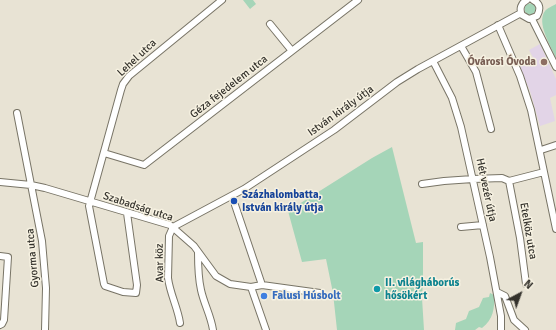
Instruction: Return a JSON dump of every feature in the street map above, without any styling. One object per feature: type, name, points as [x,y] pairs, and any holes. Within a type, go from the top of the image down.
[{"type":"street","name":"Lehel utca","points":[[90,202],[121,90],[126,80],[222,0]]},
{"type":"street","name":"Géza fejedelem utca","points":[[104,153],[144,165],[358,0]]},
{"type":"street","points":[[527,0],[522,4],[520,10],[524,17],[532,19],[537,16],[540,10],[538,5],[533,0]]},
{"type":"street","name":"István király útja","points":[[173,227],[244,189],[338,126],[397,82],[521,13]]},
{"type":"street","points":[[532,19],[556,67]]},
{"type":"street","points":[[270,24],[292,51]]},
{"type":"street","points":[[498,25],[526,94],[540,150],[556,229]]},
{"type":"street","points":[[461,46],[476,72],[491,129]]},
{"type":"street","name":"Hét vezér útja","points":[[433,61],[447,87],[456,109],[473,179],[497,292],[501,316],[501,330]]},
{"type":"street","name":"Gyorma utca","points":[[17,113],[40,222],[45,263],[45,330]]},
{"type":"street","points":[[540,150],[556,145]]},
{"type":"street","points":[[422,184],[444,180],[502,178],[509,181],[544,172]]},
{"type":"street","name":"Etelköz utca","points":[[509,181],[520,238],[526,284]]},
{"type":"street","name":"Szabadság utca","points":[[0,182],[31,185],[165,223],[173,227],[198,252],[220,280],[230,284],[252,287],[262,285],[320,293]]},
{"type":"street","points":[[90,202],[89,209],[105,286],[123,292],[136,293],[137,285],[127,213]]},
{"type":"street","points":[[235,205],[262,285]]},
{"type":"street","points":[[461,228],[483,225]]},
{"type":"street","name":"Avar köz","points":[[173,227],[169,236],[168,278],[180,323]]},
{"type":"street","points":[[198,252],[198,275],[201,291],[209,311],[213,330]]},
{"type":"street","points":[[0,256],[8,257],[4,320],[0,325]]},
{"type":"street","points":[[252,287],[266,330]]},
{"type":"street","points":[[497,292],[505,296],[514,320],[525,330]]},
{"type":"shaded area","points":[[540,44],[556,79],[556,95],[550,98],[555,121],[540,126],[530,91],[519,66],[534,59],[529,50]]},
{"type":"green space","points":[[243,0],[253,0],[256,4],[250,9]]},
{"type":"green space","points":[[528,4],[532,4],[534,5],[534,13],[528,14],[525,11],[525,7]]},
{"type":"green space","points":[[556,4],[556,58],[545,34],[542,22],[545,11]]},
{"type":"green space","points":[[392,147],[416,243],[423,242],[422,298],[424,330],[337,330],[333,293],[326,259],[302,262],[288,211]]},
{"type":"green space","points":[[490,293],[494,295],[494,309],[486,325],[475,330],[455,330],[456,323],[466,319],[469,311],[479,307],[483,298],[489,297]]},
{"type":"place","name":"Óvárosi Óvoda","points":[[544,62]]},
{"type":"place","name":"Százhalombatta, István király útja","points":[[234,201]]},
{"type":"place","name":"II. világháborús hősökért","points":[[377,289]]},
{"type":"place","name":"Falusi Húsbolt","points":[[264,296]]}]
